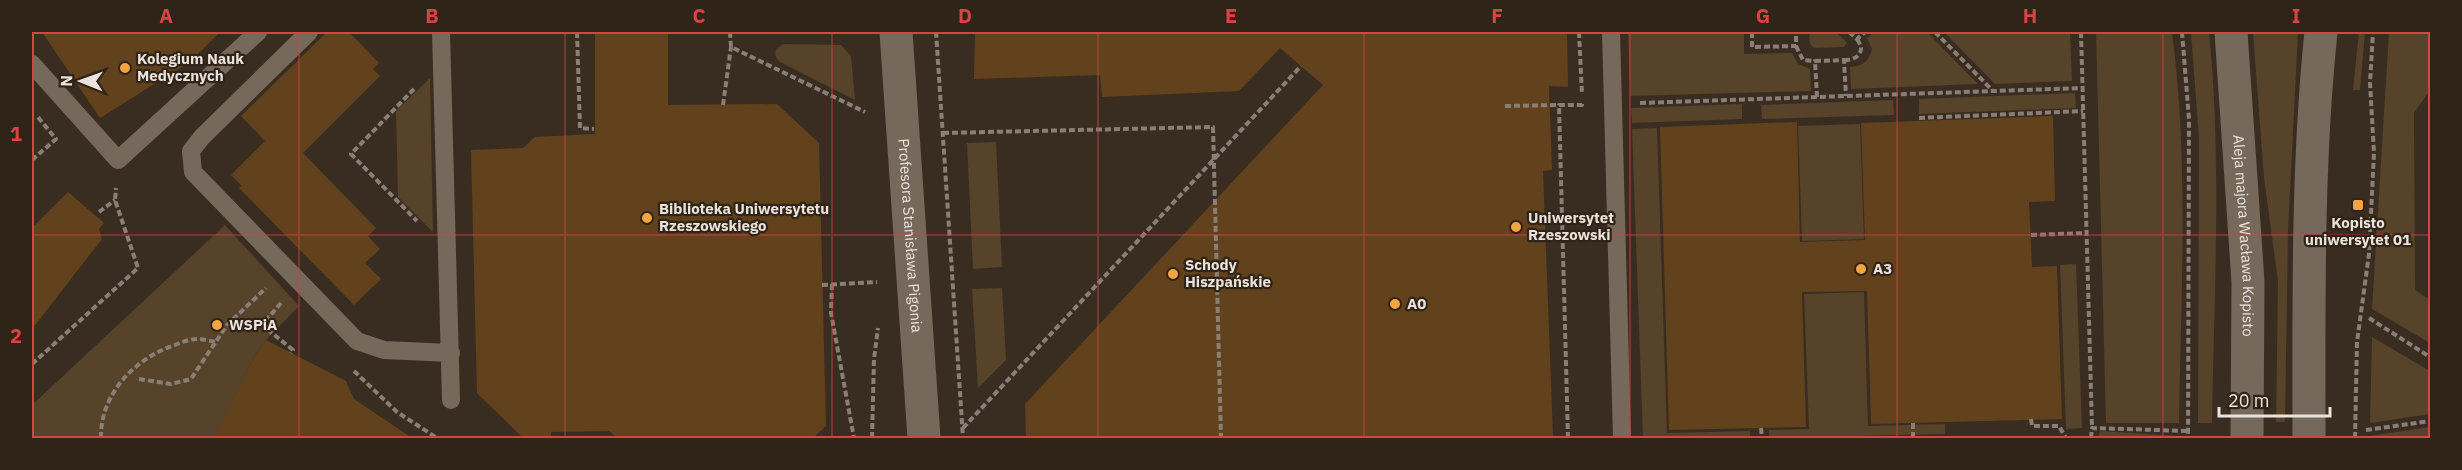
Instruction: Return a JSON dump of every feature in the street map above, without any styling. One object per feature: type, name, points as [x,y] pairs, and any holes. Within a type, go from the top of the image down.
[{"type":"main road","name":"Profesora Stanisława Pigonia","points":[[897,32],[924,438]]},
{"type":"main road","name":"Aleja majora Wacława Kopisto","points":[[2231,32],[2248,282],[2247,438]]},
{"type":"main road","points":[[2309,438],[2311,207],[2321,32]]},
{"type":"lane","points":[[32,64],[118,160],[258,32]]},
{"type":"lane","points":[[309,32],[202,137],[191,151],[193,172],[357,341],[384,350],[451,353]]},
{"type":"lane","points":[[441,32],[451,400]]},
{"type":"lane","points":[[1611,32],[1622,438]]},
{"type":"path","points":[[577,32],[580,128],[594,129]]},
{"type":"path","points":[[723,105],[731,47],[730,32]]},
{"type":"path","points":[[936,32],[963,438]]},
{"type":"path","points":[[1505,106],[1582,105],[1579,32]]},
{"type":"path","points":[[1752,32],[1752,47],[1796,46]]},
{"type":"path","points":[[1796,32],[1796,46],[1803,60],[1815,61],[1855,59],[1859,55],[1861,46],[1849,32]]},
{"type":"path","points":[[1857,39],[1864,32]]},
{"type":"path","points":[[1935,32],[1993,91]]},
{"type":"path","points":[[2081,32],[2091,438]]},
{"type":"path","points":[[2182,32],[2189,119],[2188,438]]},
{"type":"path","points":[[2355,438],[2357,342],[2370,243],[2374,153],[2370,83],[2373,32]]},
{"type":"path","points":[[731,47],[865,111],[866,122]]},
{"type":"path","points":[[442,60],[351,154],[447,253]]},
{"type":"path","points":[[1844,60],[1846,96]]},
{"type":"path","points":[[1815,61],[1817,97]]},
{"type":"path","points":[[963,428],[1301,66]]},
{"type":"path","points":[[1613,104],[2083,88]]},
{"type":"path","points":[[1558,105],[1568,438]]},
{"type":"path","points":[[32,110],[56,139],[32,160]]},
{"type":"path","points":[[1919,118],[2084,111]]},
{"type":"path","points":[[943,133],[1213,127],[1221,438]]},
{"type":"path","points":[[32,364],[138,268],[115,200],[118,160]]},
{"type":"path","points":[[99,212],[115,200]]},
{"type":"path","points":[[2031,235],[2086,233]]},
{"type":"path","points":[[877,271],[879,293]]},
{"type":"path","points":[[822,285],[878,282]]},
{"type":"path","points":[[832,284],[831,313],[854,438]]},
{"type":"path","points":[[139,379],[171,384],[191,379],[227,325],[269,285]]},
{"type":"path","points":[[276,309],[262,325],[293,350],[291,353]]},
{"type":"path","points":[[2369,318],[2430,357]]},
{"type":"path","points":[[872,438],[874,358],[880,327],[882,338]]},
{"type":"path","points":[[101,438],[102,423],[110,400],[122,380],[135,366],[152,354],[185,341],[196,339],[216,342]]},
{"type":"path","points":[[2031,419],[2032,426],[2059,426],[2066,438]]},
{"type":"path","points":[[2366,430],[2430,421]]},
{"type":"path","points":[[1913,423],[1913,438]]},
{"type":"path","points":[[1761,428],[1762,438]]},
{"type":"path","points":[[2092,428],[2188,431]]},
{"type":"shaded area","points":[[1628,32],[1744,32],[1744,54],[1792,53],[1798,64],[1810,69],[1811,91],[1630,96]]},
{"type":"shaded area","points":[[1809,32],[1836,32],[1847,43],[1844,47],[1814,48],[1810,44]]},
{"type":"shaded area","points":[[1874,32],[1927,32],[1978,84],[1851,89],[1850,67],[1867,60],[1872,49],[1867,38]]},
{"type":"shaded area","points":[[1944,32],[2070,32],[2072,81],[1995,84]]},
{"type":"shaded area","points":[[2096,32],[2172,32],[2181,129],[2182,178],[2179,423],[2106,423]]},
{"type":"shaded area","points":[[2191,32],[2209,32],[2213,81],[2216,227],[2212,423],[2198,423],[2199,139]]},
{"type":"shaded area","points":[[2253,32],[2298,32],[2288,232],[2285,422],[2276,422],[2278,281],[2264,178]]},
{"type":"shaded area","points":[[2359,32],[2365,32],[2360,90],[2353,90]]},
{"type":"shaded area","points":[[2389,32],[2430,32],[2430,90],[2414,113],[2415,290],[2430,300],[2430,343],[2372,309]]},
{"type":"shaded area","points":[[783,44],[841,45],[851,56],[855,100],[780,62],[776,56],[776,49]]},
{"type":"shaded area","points":[[430,78],[433,232],[398,197],[396,111]]},
{"type":"shaded area","points":[[2075,93],[2076,108],[1919,114],[1919,99]]},
{"type":"shaded area","points":[[1893,100],[1894,115],[1762,119],[1761,105]]},
{"type":"shaded area","points":[[1742,104],[1742,119],[1632,123],[1631,108]]},
{"type":"shaded area","points":[[1860,124],[1864,239],[1802,241],[1798,126]]},
{"type":"shaded area","points":[[1657,128],[1667,433],[1750,431],[1750,438],[1643,438],[1632,129]]},
{"type":"shaded area","points":[[996,142],[1002,267],[973,269],[967,143]]},
{"type":"shaded area","name":"WSPiA","points":[[225,225],[299,306],[266,340],[254,357],[216,438],[32,438],[32,405]]},
{"type":"shaded area","points":[[2076,264],[2082,428],[2066,429],[2060,265]]},
{"type":"shaded area","points":[[1002,288],[1006,360],[978,388],[972,289]]},
{"type":"shaded area","points":[[1864,292],[1868,426],[1945,424],[1945,434],[1769,438],[1769,430],[1809,429],[1804,294]]},
{"type":"shaded area","points":[[2372,337],[2430,371],[2430,414],[2370,423]]},
{"type":"shaded area","points":[[2430,427],[2430,438],[2369,438],[2369,436]]},
{"type":"shaded area","points":[[2100,431],[2179,436],[2179,438],[2098,438]]},
{"type":"building","name":"Kolegium Nauk Medycznych","points":[[42,32],[220,32],[191,61],[100,118]]},
{"type":"building","points":[[327,32],[349,32],[379,63],[373,69],[380,76],[303,153],[376,228],[368,236],[380,249],[365,263],[381,279],[354,305],[239,188],[242,186],[231,175],[265,141],[241,116]]},
{"type":"building","name":"Biblioteka Uniwersytetu Rzeszowskiego","points":[[595,32],[668,32],[668,105],[777,104],[819,143],[826,426],[813,438],[617,438],[609,431],[551,432],[551,438],[523,438],[477,393],[471,150],[523,148],[535,137],[595,134]]},
{"type":"building","name":"A0","points":[[975,32],[1567,32],[1568,87],[1549,86],[1552,170],[1543,171],[1553,436],[1517,438],[1026,438],[1025,404],[1323,85],[1280,48],[1239,91],[1102,97],[1100,75],[974,79]]},
{"type":"building","name":"A3","points":[[2053,116],[2055,201],[2029,202],[2032,267],[2057,266],[2062,419],[1871,424],[1867,291],[1802,292],[1806,427],[1669,430],[1660,127],[1797,122],[1800,242],[1865,240],[1861,123]]},
{"type":"building","points":[[68,192],[104,223],[99,229],[102,239],[32,329],[32,228]]},
{"type":"building","points":[[266,340],[346,381],[354,399],[412,438],[215,438],[254,357]]},
{"type":"place","name":"Kolegium Nauk Medycznych","points":[[125,68]]},
{"type":"place","name":"Kopisto uniwersytet 01","points":[[2358,205]]},
{"type":"place","name":"Biblioteka Uniwersytetu Rzeszowskiego","points":[[647,218]]},
{"type":"place","name":"Uniwersytet Rzeszowski","points":[[1516,227]]},
{"type":"place","name":"A3","points":[[1861,269]]},
{"type":"place","name":"Schody Hiszpańskie","points":[[1173,274]]},
{"type":"place","name":"A0","points":[[1395,304]]},
{"type":"place","name":"WSPiA","points":[[217,325]]}]
